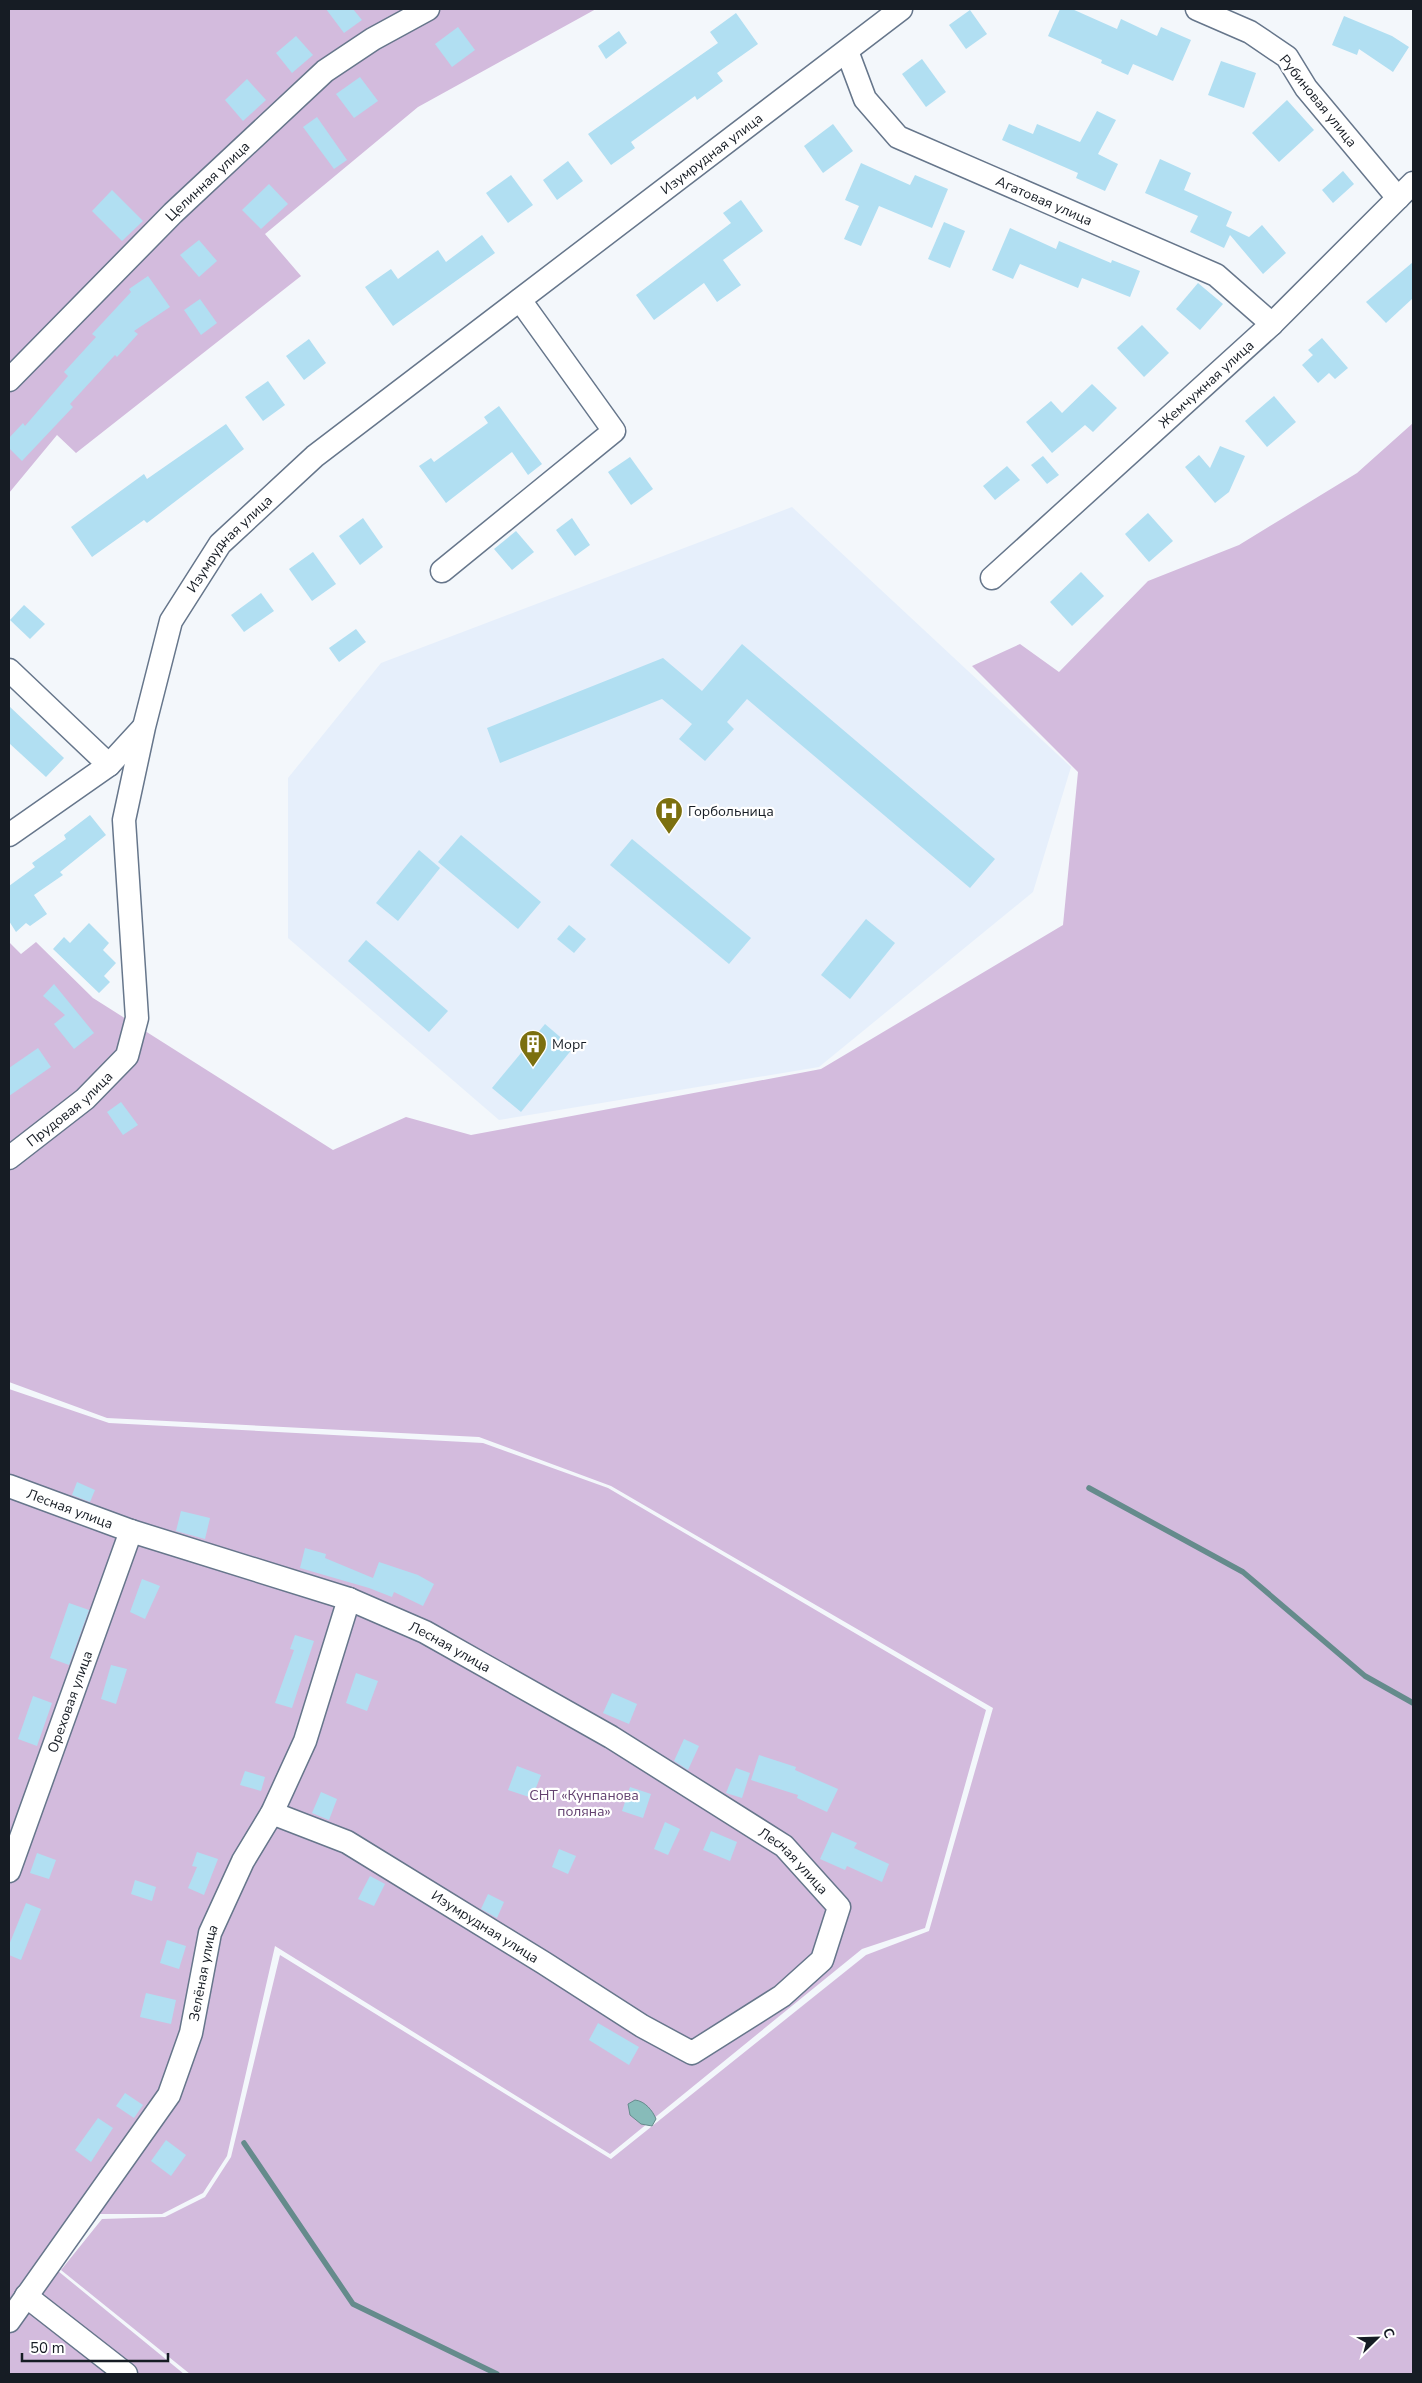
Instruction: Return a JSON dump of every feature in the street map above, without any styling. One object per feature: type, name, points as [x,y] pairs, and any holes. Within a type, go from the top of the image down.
[{"type":"street","name":"Целинная улица","points":[[9,380],[173,213],[325,71],[373,39],[428,9]]},
{"type":"street","name":"Изумрудная улица","points":[[9,835],[109,765],[144,727],[171,621],[220,544],[314,456],[901,9]]},
{"type":"street","name":"Рубиновая улица","points":[[1196,9],[1250,32],[1287,56],[1306,88],[1406,191]]},
{"type":"street","name":"Агатовая улица","points":[[847,51],[865,99],[898,137],[1216,275],[1272,324]]},
{"type":"street","name":"Жемчужная улица","points":[[992,578],[1272,324],[1406,191]]},
{"type":"street","points":[[442,571],[614,431],[520,300]]},
{"type":"street","points":[[9,670],[109,765]]},
{"type":"street","name":"Прудовая улица","points":[[9,1158],[85,1100],[127,1056],[137,1018],[124,820],[144,727]]},
{"type":"street","name":"Лесная улица","points":[[9,1486],[131,1531],[348,1599],[425,1632],[611,1737],[784,1846],[839,1907],[822,1960],[782,1996],[692,2053]]},
{"type":"street","name":"Ореховая улица","points":[[9,1871],[131,1531]]},
{"type":"street","name":"Зелёная улица","points":[[9,2321],[168,2095],[191,2033],[210,1933],[243,1861],[272,1813],[305,1741],[348,1599]]},
{"type":"street","name":"Изумрудная улица","points":[[272,1813],[347,1842],[544,1963],[642,2026],[692,2053]]},
{"type":"street","points":[[26,2296],[126,2374]]},
{"type":"shaded area","name":"Горбольница","points":[[792,507],[1071,767],[1033,892],[819,1067],[499,1120],[288,938],[288,778],[381,663]]},
{"type":"green space","points":[[9,9],[596,9],[418,107],[265,234],[301,276],[76,453],[57,435],[9,493]]},
{"type":"green space","points":[[1413,423],[1413,2374],[190,2374],[61,2270],[102,2219],[165,2217],[205,2197],[231,2157],[280,1955],[611,2159],[866,1955],[929,1931],[993,1708],[611,1486],[479,1437],[107,1418],[9,1382],[9,942],[21,954],[36,942],[93,998],[333,1150],[406,1117],[471,1135],[821,1069],[1063,925],[1078,772],[972,666],[1020,644],[1059,672],[1148,581],[1239,545],[1357,473]]},
{"type":"green space","name":"СНТ «Кунпанова поляна»","points":[[9,1389],[109,1423],[483,1443],[608,1488],[986,1710],[925,1928],[862,1949],[610,2154],[275,1946],[227,2156],[203,2193],[162,2214],[100,2214],[58,2271],[184,2374],[9,2374]]},
{"type":"water","points":[[635,2100],[645,2104],[653,2113],[656,2119],[652,2126],[641,2124],[630,2115],[628,2104]]},
{"type":"building","points":[[326,9],[353,9],[362,20],[344,33]]},
{"type":"building","points":[[1060,9],[1072,9],[1117,29],[1121,19],[1157,36],[1161,27],[1191,40],[1173,81],[1133,64],[1128,75],[1101,63],[1102,60],[1048,36]]},
{"type":"building","points":[[970,10],[987,34],[966,49],[949,25]]},
{"type":"building","points":[[736,13],[758,44],[717,73],[723,81],[697,100],[695,96],[631,142],[635,148],[611,165],[588,134],[718,43],[710,32]]},
{"type":"building","points":[[1344,16],[1392,36],[1409,47],[1393,72],[1359,49],[1357,55],[1332,45]]},
{"type":"building","points":[[458,27],[475,50],[452,67],[435,44]]},
{"type":"building","points":[[619,31],[627,43],[606,59],[598,46]]},
{"type":"building","points":[[296,36],[313,55],[292,73],[276,53]]},
{"type":"building","points":[[922,59],[946,92],[926,107],[902,74]]},
{"type":"building","points":[[1221,61],[1256,73],[1244,108],[1208,95]]},
{"type":"building","points":[[360,77],[378,101],[354,118],[336,94]]},
{"type":"building","points":[[247,79],[266,100],[243,121],[225,100]]},
{"type":"building","points":[[1287,100],[1314,130],[1279,162],[1252,133]]},
{"type":"building","points":[[1097,111],[1116,120],[1098,154],[1118,164],[1105,191],[1076,178],[1078,173],[1002,140],[1009,124],[1033,134],[1037,124],[1080,142]]},
{"type":"building","points":[[317,117],[347,160],[334,169],[303,127]]},
{"type":"building","points":[[833,124],[853,151],[823,173],[804,146]]},
{"type":"building","points":[[1160,159],[1191,173],[1184,190],[1232,212],[1226,226],[1249,237],[1262,225],[1286,253],[1263,274],[1230,235],[1224,248],[1190,232],[1198,216],[1145,193]]},
{"type":"building","points":[[568,161],[583,181],[557,200],[543,180]]},
{"type":"building","points":[[861,163],[910,185],[915,175],[948,189],[932,228],[879,206],[861,246],[844,239],[859,206],[845,200]]},
{"type":"building","points":[[1343,171],[1354,184],[1333,203],[1322,190]]},
{"type":"building","points":[[511,175],[533,205],[508,223],[486,193]]},
{"type":"building","points":[[269,184],[288,204],[261,229],[242,210]]},
{"type":"building","points":[[112,190],[143,221],[122,241],[92,211]]},
{"type":"building","points":[[741,200],[763,231],[723,260],[741,285],[717,302],[704,283],[654,320],[636,295],[731,223],[723,213]]},
{"type":"building","points":[[944,222],[965,231],[950,268],[928,259]]},
{"type":"building","points":[[1010,228],[1056,249],[1059,241],[1111,263],[1112,260],[1140,271],[1130,297],[1082,278],[1078,288],[1020,264],[1013,279],[992,270]]},
{"type":"building","points":[[482,235],[495,253],[393,326],[365,287],[391,269],[398,279],[438,250],[446,262]]},
{"type":"building","points":[[199,240],[217,261],[199,277],[180,255]]},
{"type":"building","points":[[1413,262],[1413,298],[1386,323],[1366,302]]},
{"type":"building","points":[[148,276],[170,307],[134,331],[138,334],[117,357],[115,355],[70,404],[73,407],[22,461],[9,448],[9,438],[23,423],[25,426],[68,376],[64,372],[96,337],[92,334],[131,292],[129,289]]},
{"type":"building","points":[[1198,283],[1223,304],[1200,330],[1176,309]]},
{"type":"building","points":[[200,299],[217,323],[201,335],[184,310]]},
{"type":"building","points":[[1142,325],[1169,353],[1144,377],[1117,348]]},
{"type":"building","points":[[1322,338],[1348,368],[1335,379],[1329,373],[1318,383],[1302,365],[1313,355],[1308,350]]},
{"type":"building","points":[[309,339],[326,363],[304,380],[286,356]]},
{"type":"building","points":[[268,381],[285,405],[263,421],[245,397]]},
{"type":"building","points":[[1092,384],[1117,408],[1093,432],[1085,425],[1052,453],[1026,422],[1051,401],[1062,413]]},
{"type":"building","points":[[1274,396],[1296,422],[1267,447],[1245,421]]},
{"type":"building","points":[[499,406],[542,464],[528,475],[512,452],[446,503],[419,466],[431,458],[434,462],[488,423],[484,417]]},
{"type":"building","points":[[226,424],[244,449],[147,523],[144,520],[92,557],[71,527],[144,474],[147,479]]},
{"type":"building","points":[[1220,446],[1245,456],[1229,492],[1215,503],[1185,467],[1199,455],[1210,468]]},
{"type":"building","points":[[1043,456],[1059,475],[1047,484],[1031,465]]},
{"type":"building","points":[[630,457],[653,489],[631,505],[608,472]]},
{"type":"building","points":[[1007,466],[1020,480],[995,500],[983,486]]},
{"type":"building","points":[[1148,513],[1173,541],[1149,562],[1125,534]]},
{"type":"building","points":[[363,518],[383,547],[360,565],[339,536]]},
{"type":"building","points":[[572,518],[590,545],[575,556],[556,530]]},
{"type":"building","points":[[516,531],[534,552],[512,570],[494,549]]},
{"type":"building","points":[[313,552],[336,584],[312,601],[289,569]]},
{"type":"building","points":[[1081,572],[1104,596],[1072,626],[1050,602]]},
{"type":"building","points":[[261,593],[274,611],[244,632],[231,615]]},
{"type":"building","points":[[24,605],[45,624],[30,639],[10,620]]},
{"type":"building","points":[[356,629],[366,642],[339,662],[329,648]]},
{"type":"building","points":[[742,644],[995,859],[970,888],[747,699],[727,722],[734,729],[705,761],[679,739],[692,724],[662,699],[500,763],[487,728],[663,658],[702,691]]},
{"type":"building","points":[[9,706],[64,758],[46,777],[9,743]]},
{"type":"building","points":[[90,815],[106,835],[60,872],[63,875],[34,895],[47,914],[30,926],[26,923],[16,932],[9,921],[9,886],[35,867],[32,863],[66,839],[64,835]]},
{"type":"building","points":[[461,835],[541,902],[518,929],[438,862]]},
{"type":"building","points":[[632,839],[751,938],[729,964],[610,865]]},
{"type":"building","points":[[419,850],[440,868],[398,921],[376,903]]},
{"type":"building","points":[[866,919],[895,943],[850,999],[821,975]]},
{"type":"building","points":[[89,923],[109,943],[103,950],[116,963],[104,976],[110,982],[99,993],[53,949],[64,937],[70,943]]},
{"type":"building","points":[[569,925],[586,939],[574,953],[557,939]]},
{"type":"building","points":[[366,940],[448,1011],[429,1032],[348,961]]},
{"type":"building","points":[[54,984],[94,1033],[74,1049],[54,1024],[65,1015],[43,996]]},
{"type":"building","name":"Морг","points":[[545,1024],[573,1048],[521,1112],[492,1088]]},
{"type":"building","points":[[38,1048],[51,1067],[9,1096],[9,1068]]},
{"type":"building","points":[[121,1102],[138,1125],[123,1135],[107,1112]]},
{"type":"building","points":[[77,1482],[95,1490],[90,1502],[72,1495]]},
{"type":"building","points":[[181,1511],[210,1518],[205,1539],[176,1531]]},
{"type":"building","points":[[305,1548],[326,1554],[325,1558],[373,1578],[379,1562],[418,1575],[434,1584],[423,1606],[394,1592],[392,1597],[369,1588],[300,1568]]},
{"type":"building","points":[[142,1579],[160,1586],[145,1619],[130,1612]]},
{"type":"building","points":[[69,1603],[89,1610],[69,1665],[50,1658]]},
{"type":"building","points":[[295,1635],[314,1641],[292,1708],[275,1703],[294,1650],[290,1649]]},
{"type":"building","points":[[111,1665],[127,1669],[116,1704],[101,1699]]},
{"type":"building","points":[[356,1673],[378,1681],[367,1711],[346,1703]]},
{"type":"building","points":[[612,1693],[637,1704],[629,1724],[603,1713]]},
{"type":"building","points":[[33,1696],[52,1703],[37,1746],[18,1739]]},
{"type":"building","points":[[684,1739],[699,1746],[688,1770],[674,1761]]},
{"type":"building","points":[[759,1755],[796,1767],[795,1770],[838,1789],[827,1812],[797,1798],[798,1795],[751,1780]]},
{"type":"building","points":[[517,1766],[541,1775],[532,1798],[508,1790]]},
{"type":"building","points":[[736,1768],[750,1773],[742,1798],[726,1793]]},
{"type":"building","points":[[245,1771],[265,1777],[261,1791],[240,1785]]},
{"type":"building","points":[[630,1787],[651,1794],[643,1818],[622,1811]]},
{"type":"building","points":[[321,1792],[337,1799],[329,1820],[312,1813]]},
{"type":"building","points":[[665,1822],[680,1829],[668,1855],[654,1849]]},
{"type":"building","points":[[711,1831],[737,1842],[730,1861],[703,1850]]},
{"type":"building","points":[[832,1832],[857,1843],[854,1848],[889,1864],[882,1882],[847,1866],[845,1870],[820,1859]]},
{"type":"building","points":[[559,1849],[576,1856],[568,1874],[552,1867]]},
{"type":"building","points":[[197,1852],[218,1859],[204,1895],[188,1888],[197,1867],[192,1866]]},
{"type":"building","points":[[37,1853],[56,1860],[49,1879],[30,1873]]},
{"type":"building","points":[[370,1876],[385,1884],[374,1906],[358,1899]]},
{"type":"building","points":[[135,1880],[156,1887],[152,1901],[131,1894]]},
{"type":"building","points":[[488,1894],[504,1902],[497,1918],[481,1909]]},
{"type":"building","points":[[26,1903],[41,1909],[21,1960],[9,1955],[9,1945]]},
{"type":"building","points":[[167,1940],[186,1946],[179,1969],[160,1963]]},
{"type":"building","points":[[146,1993],[176,2000],[171,2024],[140,2017]]},
{"type":"building","points":[[598,2023],[639,2047],[629,2065],[589,2040]]},
{"type":"building","points":[[125,2093],[143,2105],[134,2118],[116,2106]]},
{"type":"building","points":[[98,2118],[113,2128],[91,2162],[75,2150]]},
{"type":"building","points":[[166,2140],[186,2155],[171,2176],[151,2161]]},
{"type":"waterway","points":[[1089,1488],[1243,1572],[1365,1676],[1413,1703]]},
{"type":"waterway","points":[[244,2143],[353,2304],[497,2374]]},
{"type":"place","name":"Горбольница","points":[[669,835]]},
{"type":"place","name":"Морг","points":[[533,1068]]}]
